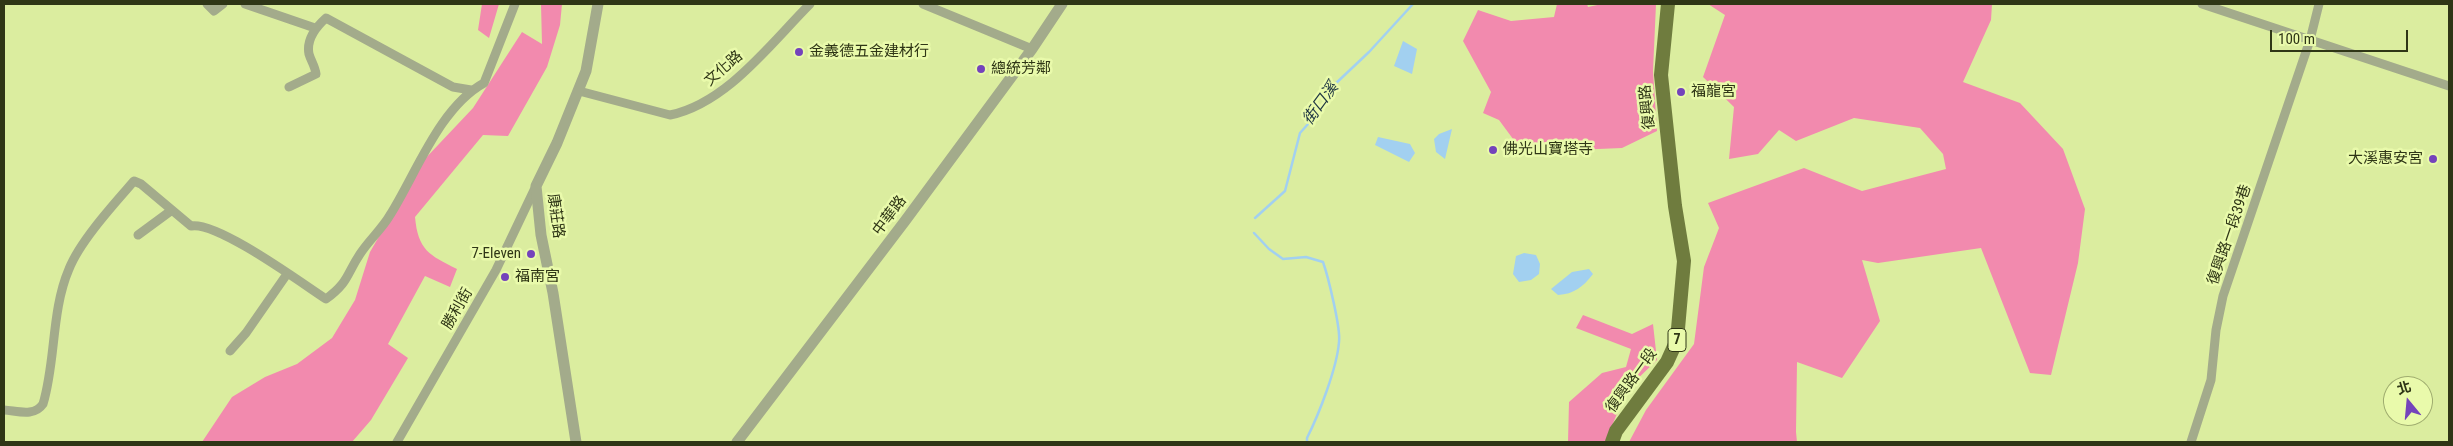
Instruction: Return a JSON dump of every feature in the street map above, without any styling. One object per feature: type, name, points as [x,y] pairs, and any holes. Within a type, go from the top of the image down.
[{"type":"main road","name":"復興路","points":[[1668,4],[1661,75],[1677,212]]},
{"type":"main road","name":"復興路一段","points":[[1612,442],[1616,431],[1653,378],[1668,362],[1678,340],[1684,261],[1677,212]]},
{"type":"street","points":[[207,4],[214,11],[223,4]]},
{"type":"street","points":[[245,4],[315,28]]},
{"type":"street","points":[[4,410],[32,413],[38,411],[43,404],[54,351],[60,302],[68,270],[78,252],[117,200],[134,181],[141,184],[191,226],[198,224],[232,237],[326,298],[338,290],[351,274],[359,255],[390,216],[434,134],[471,90],[484,83],[515,4]]},
{"type":"street","name":"康莊路","points":[[576,442],[553,293],[541,235],[536,186],[557,143],[586,71],[598,4]]},
{"type":"street","name":"文化路","points":[[579,91],[670,115],[685,112],[722,92],[810,4]]},
{"type":"street","points":[[923,4],[1032,49]]},
{"type":"street","name":"中華路","points":[[737,442],[1032,49],[1062,4]]},
{"type":"street","points":[[2202,4],[2449,86]]},
{"type":"street","name":"復興路一段39巷","points":[[2191,442],[2211,380],[2216,330],[2223,296],[2310,40],[2319,4]]},
{"type":"street","points":[[290,88],[316,74],[309,54],[308,43],[315,28],[326,18],[453,87],[471,90]]},
{"type":"street","name":"勝利街","points":[[397,442],[496,270],[536,186]]},
{"type":"street","points":[[138,235],[172,210]]},
{"type":"street","points":[[230,351],[246,333],[287,274]]},
{"type":"shaded area","points":[[482,4],[499,4],[489,38],[478,30]]},
{"type":"shaded area","points":[[541,4],[562,4],[560,25],[547,67],[508,136],[483,135],[415,217],[422,244],[439,260],[457,269],[450,287],[425,276],[388,344],[408,358],[371,420],[352,442],[202,442],[232,397],[265,377],[297,364],[332,338],[355,300],[370,252],[422,162],[473,108],[522,32],[542,44]]},
{"type":"shaded area","points":[[1557,4],[1587,4],[1588,7],[1602,4],[1656,4],[1653,71],[1657,131],[1622,148],[1550,151],[1516,143],[1499,120],[1483,113],[1491,92],[1463,41],[1478,10],[1511,21],[1554,17]]},
{"type":"shaded area","points":[[1708,4],[1992,4],[1991,20],[1963,82],[2020,103],[2063,149],[2085,209],[2078,263],[2051,375],[2030,373],[1981,248],[1878,263],[1862,260],[1880,321],[1842,378],[1797,362],[1797,442],[1629,442],[1646,410],[1694,344],[1704,267],[1719,228],[1708,203],[1804,168],[1862,191],[1946,169],[1943,154],[1920,128],[1854,118],[1796,141],[1779,130],[1758,154],[1729,159],[1734,107],[1703,77],[1725,15]]},
{"type":"shaded area","points":[[1583,315],[1632,334],[1653,324],[1657,360],[1628,388],[1605,442],[1568,442],[1569,402],[1602,373],[1626,367],[1631,349],[1576,328]]},
{"type":"water","points":[[1403,41],[1417,49],[1412,74],[1394,66]]},
{"type":"water","points":[[1452,129],[1445,159],[1436,152],[1434,139],[1439,134]]},
{"type":"water","points":[[1378,137],[1410,144],[1415,153],[1409,162],[1375,145]]},
{"type":"water","points":[[1524,253],[1536,255],[1540,264],[1539,274],[1531,280],[1519,282],[1513,274],[1516,256]]},
{"type":"water","points":[[1589,269],[1593,274],[1586,283],[1573,291],[1558,295],[1551,289],[1572,272]]},
{"type":"waterway","name":"街口溪","points":[[1255,218],[1285,191],[1300,133],[1317,114],[1333,86],[1369,52],[1413,4]]},
{"type":"waterway","name":"街口溪","points":[[1254,233],[1269,249],[1283,259],[1306,257],[1323,262],[1328,279],[1339,335],[1338,353],[1322,404],[1307,442]]},
{"type":"place","name":"金義德五金建材行","points":[[799,52]]},
{"type":"place","name":"總統芳鄰","points":[[981,69]]},
{"type":"place","name":"福龍宮","points":[[1681,92]]},
{"type":"place","name":"佛光山寶塔寺","points":[[1493,150]]},
{"type":"place","name":"大溪惠安宮","points":[[2433,159]]},
{"type":"place","name":"7-Eleven","points":[[531,254]]},
{"type":"place","name":"福南宮","points":[[505,277]]}]
